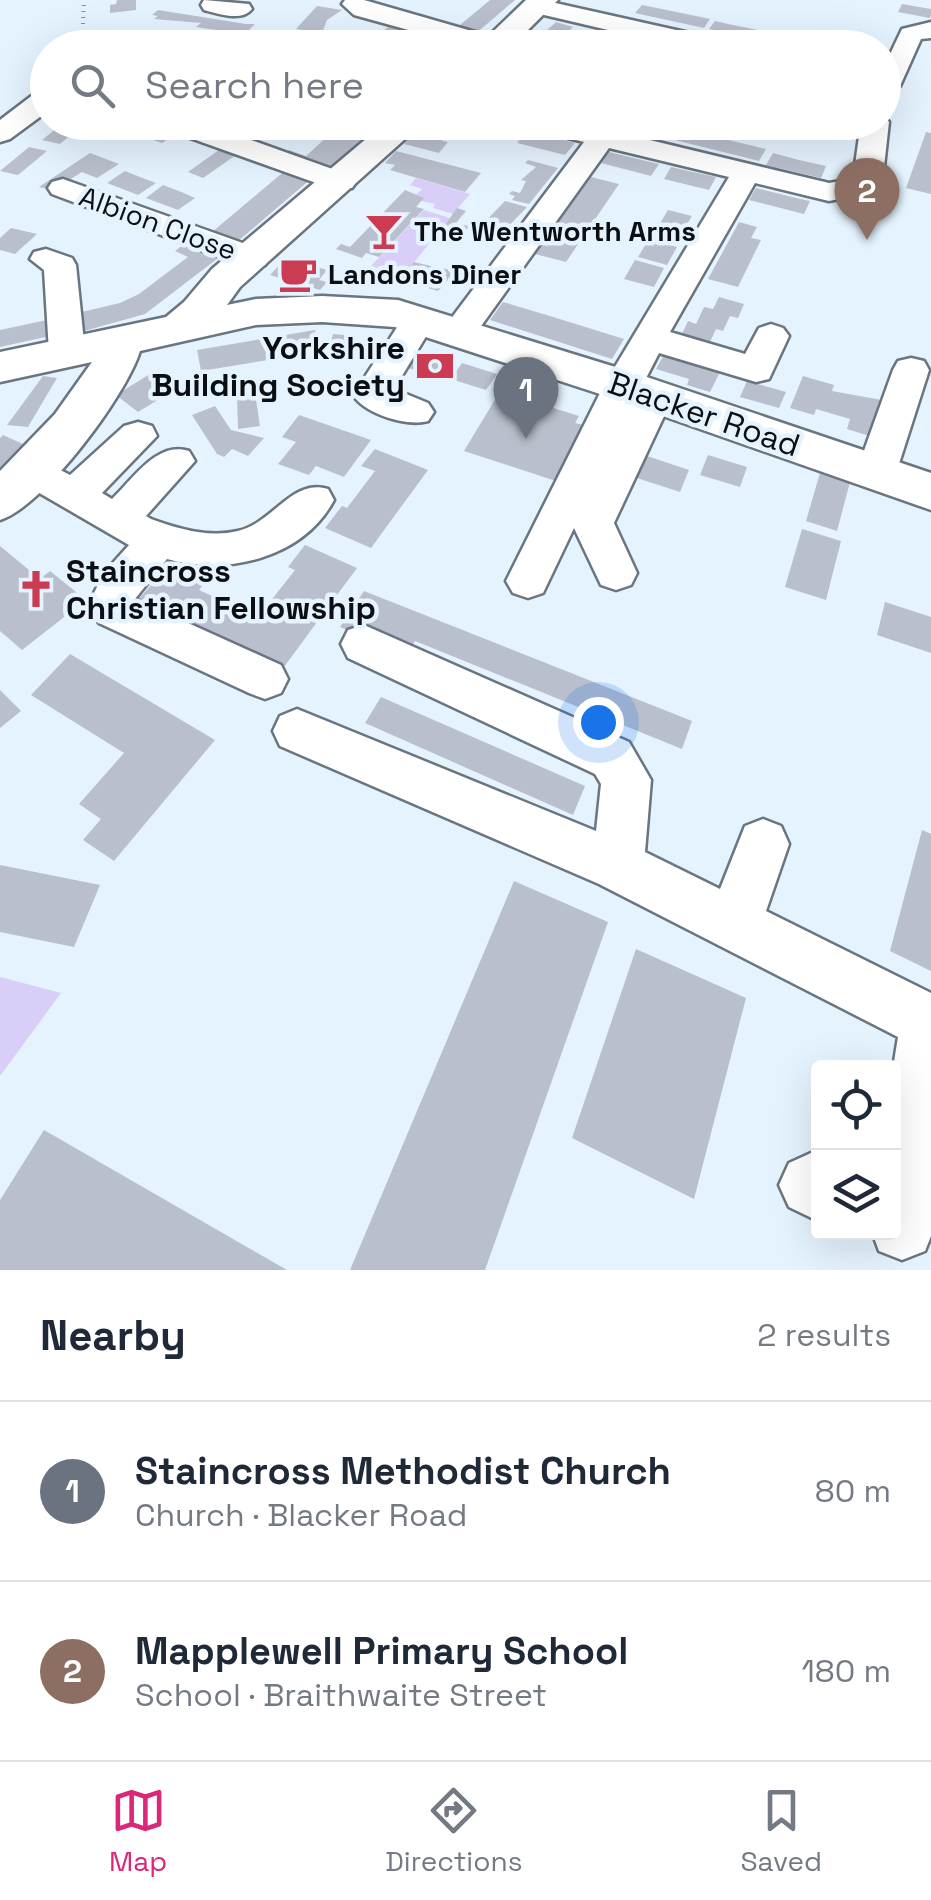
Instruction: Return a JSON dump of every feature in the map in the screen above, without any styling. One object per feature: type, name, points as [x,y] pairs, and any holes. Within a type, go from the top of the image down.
[{"type":"main road","points":[[510,30],[540,3]]},
{"type":"main road","points":[[182,325],[199,312],[226,278],[342,194],[391,140]]},
{"type":"main road","points":[[250,260],[250,298],[256,312]]},
{"type":"main road","name":"Blacker Road","points":[[0,367],[256,312],[362,310],[439,326],[931,492]]},
{"type":"main road","points":[[16,485],[95,392],[117,358],[122,340]]},
{"type":"street","points":[[540,3],[649,30]]},
{"type":"street","points":[[354,4],[362,10],[435,30]]},
{"type":"street","points":[[901,57],[911,34],[931,30]]},
{"type":"street","points":[[0,134],[30,111]]},
{"type":"street","points":[[224,140],[342,194]]},
{"type":"street","points":[[236,144],[241,140]]},
{"type":"street","points":[[415,412],[372,395],[439,326],[598,140]]},
{"type":"street","points":[[608,140],[814,189],[848,191],[867,185],[873,140]]},
{"type":"street","points":[[616,573],[594,523],[638,391],[649,338],[746,173]]},
{"type":"street","name":"Albion Close","points":[[63,188],[250,260]]},
{"type":"street","points":[[46,260],[60,265],[67,352]]},
{"type":"street","points":[[649,338],[756,370],[771,336]]},
{"type":"street","points":[[876,474],[911,370]]},
{"type":"street","points":[[528,581],[638,391]]},
{"type":"street","points":[[74,495],[138,436]]},
{"type":"street","points":[[117,520],[176,461]]},
{"type":"street","points":[[16,485],[74,495],[158,542],[181,550],[210,550],[270,540],[296,521],[314,500]]},
{"type":"street","points":[[158,542],[119,585],[112,601],[115,610],[265,680]]},
{"type":"street","points":[[364,644],[612,758],[626,780],[618,866]]},
{"type":"street","points":[[297,731],[618,866],[930,1023],[909,1231]]},
{"type":"street","points":[[734,924],[763,844]]},
{"type":"shaded area","points":[[416,178],[470,194],[453,214],[421,201],[423,198],[416,195],[422,189],[410,185]]},
{"type":"shaded area","points":[[424,210],[450,218],[403,276],[371,266]]},
{"type":"shaded area","points":[[0,977],[61,993],[0,1076]]},
{"type":"building","points":[[117,0],[136,0],[136,10],[110,13],[110,5]]},
{"type":"building","points":[[490,0],[515,0],[480,30],[454,30]]},
{"type":"building","points":[[902,4],[931,9],[930,18],[898,12]]},
{"type":"building","points":[[642,5],[710,19],[704,28],[635,13]]},
{"type":"building","points":[[317,6],[342,10],[327,20],[323,30],[296,29]]},
{"type":"building","points":[[158,10],[255,24],[249,30],[216,30],[196,27],[201,23],[154,19],[158,16],[152,15]]},
{"type":"building","points":[[715,21],[759,30],[714,30],[709,29]]},
{"type":"building","points":[[556,22],[573,27],[570,30],[547,30]]},
{"type":"building","points":[[926,132],[931,133],[931,194],[906,188]]},
{"type":"building","points":[[323,140],[361,140],[327,169],[283,155],[289,150],[306,156]]},
{"type":"building","points":[[408,140],[448,142],[439,153],[404,144]]},
{"type":"building","points":[[563,140],[575,143],[565,155],[517,143]]},
{"type":"building","points":[[675,140],[729,140],[766,149],[759,161]]},
{"type":"building","points":[[29,147],[47,151],[18,175],[0,171]]},
{"type":"building","points":[[223,147],[239,153],[203,178],[188,172]]},
{"type":"building","points":[[396,151],[481,173],[465,192],[390,170],[395,165],[385,163]]},
{"type":"building","points":[[609,152],[659,164],[651,176],[601,163]]},
{"type":"building","points":[[90,153],[119,164],[97,178],[82,172],[53,190],[39,187]]},
{"type":"building","points":[[773,153],[826,166],[821,178],[766,165]]},
{"type":"building","points":[[528,160],[558,168],[529,204],[512,200],[515,196],[509,194],[520,193],[526,181],[521,180],[536,167],[525,163]]},
{"type":"building","points":[[671,167],[716,177],[709,190],[664,179]]},
{"type":"building","points":[[287,169],[312,178],[237,242],[211,233]]},
{"type":"building","points":[[125,171],[156,183],[138,195],[107,183]]},
{"type":"building","points":[[591,177],[619,184],[566,262],[535,254]]},
{"type":"building","points":[[163,185],[195,198],[178,210],[146,198]]},
{"type":"building","points":[[756,188],[810,201],[804,214],[749,200]]},
{"type":"building","name":"The Wentworth Arms","points":[[405,190],[424,198],[416,207],[424,209],[379,257],[366,253],[362,258],[336,249],[341,244],[350,247]]},
{"type":"building","points":[[505,201],[527,207],[499,236],[477,230]]},
{"type":"building","points":[[457,208],[466,211],[456,223],[469,226],[463,234],[442,229]]},
{"type":"building","points":[[668,210],[692,216],[683,231],[659,225]]},
{"type":"building","points":[[739,222],[757,227],[751,238],[761,240],[738,287],[708,279]]},
{"type":"building","points":[[658,227],[687,234],[682,243],[654,235]]},
{"type":"building","points":[[11,228],[37,234],[15,254],[0,250],[0,238]]},
{"type":"building","points":[[649,239],[677,247],[667,265],[638,257]]},
{"type":"building","points":[[184,244],[217,259],[145,314],[77,333],[73,314],[120,303],[139,294],[188,257],[175,251]]},
{"type":"building","points":[[286,258],[327,270],[319,280],[327,282],[320,290],[270,275]]},
{"type":"building","points":[[635,260],[664,268],[654,287],[624,279]]},
{"type":"building","points":[[414,262],[457,271],[438,291],[400,280]]},
{"type":"building","points":[[719,297],[744,304],[738,318],[730,316],[723,331],[716,329],[709,344],[681,336],[688,321],[696,324],[704,307],[713,309]]},
{"type":"building","points":[[503,302],[624,339],[612,359],[490,320]]},
{"type":"building","points":[[47,320],[50,336],[0,347],[0,330]]},
{"type":"building","points":[[315,330],[317,352],[201,371],[197,350]]},
{"type":"building","points":[[333,334],[356,336],[349,358],[327,357]]},
{"type":"building","points":[[412,349],[450,361],[439,377],[401,366]]},
{"type":"building","points":[[665,353],[721,370],[710,392],[687,385],[689,379],[656,369]]},
{"type":"building","points":[[462,363],[497,374],[486,390],[451,379]]},
{"type":"building","points":[[158,369],[181,386],[138,412],[116,395]]},
{"type":"building","points":[[43,376],[57,378],[28,427],[7,425]]},
{"type":"building","points":[[803,376],[834,385],[832,391],[887,401],[876,438],[847,429],[850,419],[816,409],[814,415],[790,408]]},
{"type":"building","points":[[747,381],[786,392],[779,408],[740,397]]},
{"type":"building","points":[[255,393],[260,426],[238,429],[237,396]]},
{"type":"building","points":[[518,397],[579,416],[575,423],[588,426],[559,482],[464,451],[496,398],[514,404]]},
{"type":"building","points":[[215,406],[231,430],[264,438],[248,456],[232,449],[224,457],[217,454],[192,415]]},
{"type":"building","points":[[299,415],[371,440],[344,477],[316,466],[309,475],[278,464],[296,442],[282,437]]},
{"type":"building","points":[[3,435],[25,445],[0,468],[0,438]]},
{"type":"building","points":[[375,449],[428,470],[371,548],[325,528],[342,506],[347,508],[375,471],[361,466]]},
{"type":"building","points":[[644,455],[689,470],[680,492],[634,477]]},
{"type":"building","points":[[708,455],[747,467],[740,487],[700,475]]},
{"type":"building","points":[[820,473],[850,482],[837,531],[806,521]]},
{"type":"building","points":[[802,529],[841,541],[826,600],[785,587]]},
{"type":"building","points":[[305,545],[357,568],[281,671],[135,603],[161,574],[169,578],[174,572],[203,585],[199,590],[258,617],[295,570],[288,567]]},
{"type":"building","name":"Staincross Christian Fellowship","points":[[0,546],[40,579],[50,571],[86,600],[22,650],[0,631]]},
{"type":"building","points":[[364,591],[692,721],[682,749],[415,641],[407,655],[340,627]]},
{"type":"building","points":[[885,602],[931,617],[931,653],[877,635]]},
{"type":"building","points":[[70,654],[215,740],[114,861],[83,840],[101,819],[79,804],[124,753],[31,695]]},
{"type":"building","points":[[0,690],[21,711],[0,728]]},
{"type":"building","points":[[381,697],[585,786],[573,815],[365,723]]},
{"type":"building","points":[[922,830],[931,834],[931,971],[890,951]]},
{"type":"building","points":[[0,865],[100,885],[74,947],[0,932]]},
{"type":"building","points":[[514,881],[608,922],[485,1270],[350,1270]]},
{"type":"building","points":[[636,949],[746,998],[694,1199],[572,1138]]},
{"type":"building","points":[[44,1130],[287,1270],[0,1270],[0,1200]]},
{"type":"place","name":"The Wentworth Arms","points":[[384,231]]},
{"type":"place","name":"Mapplewell Primary School","points":[[867,240]]},
{"type":"place","name":"Landons Diner","points":[[298,274]]},
{"type":"place","name":"Yorkshire Building Society","points":[[435,366]]},
{"type":"place","name":"Staincross Methodist Church","points":[[526,439]]},
{"type":"place","name":"Staincross Christian Fellowship","points":[[36,589]]}]
